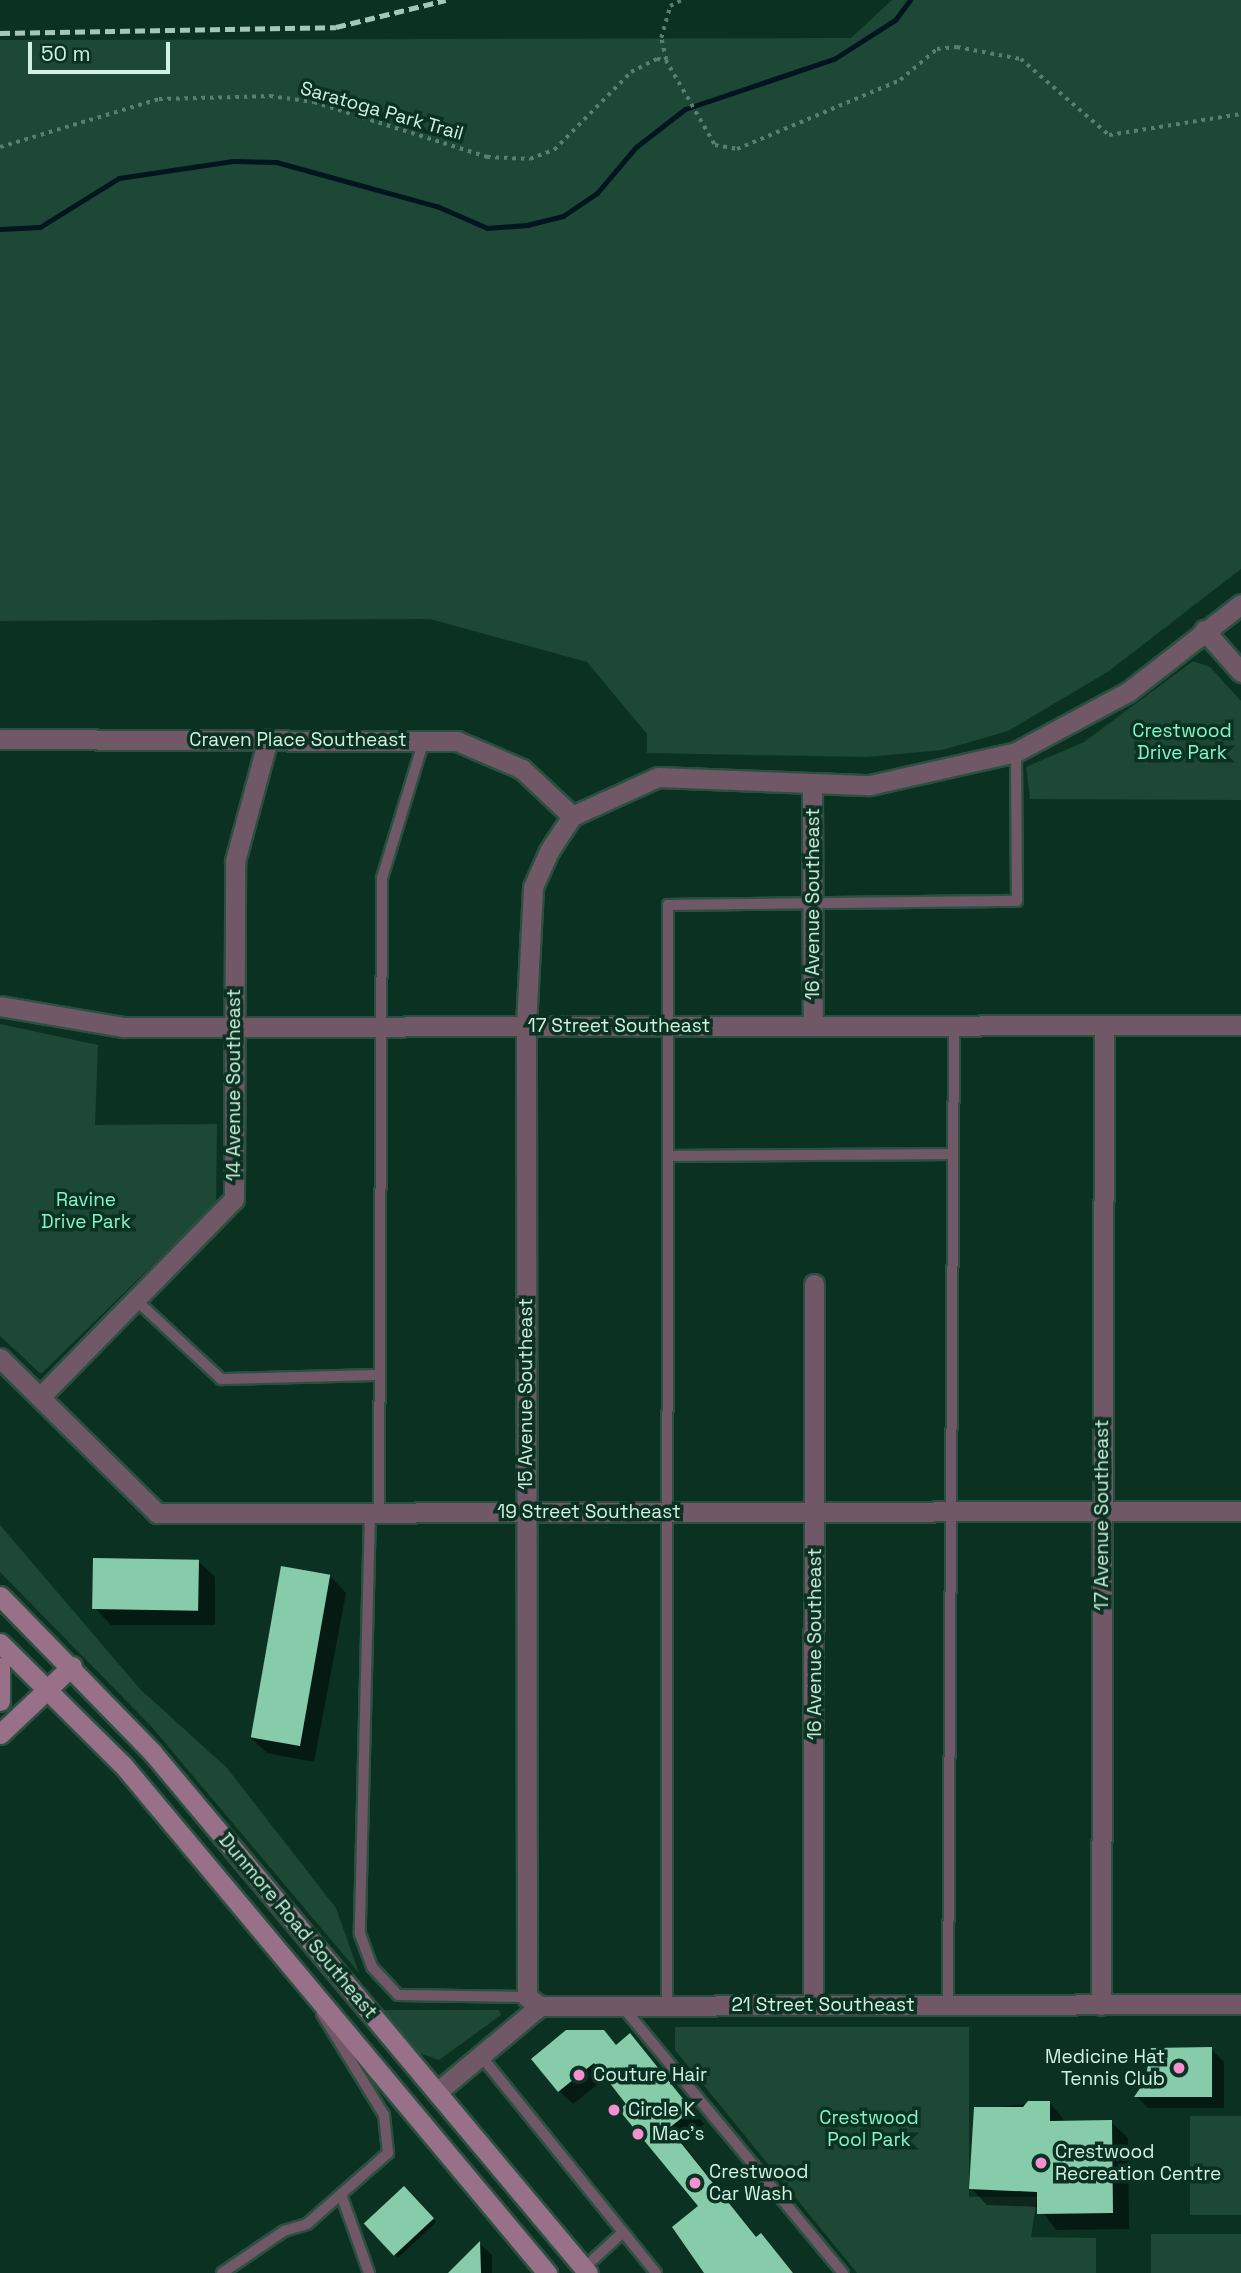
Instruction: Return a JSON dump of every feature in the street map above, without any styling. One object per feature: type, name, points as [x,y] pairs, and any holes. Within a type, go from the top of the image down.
[{"type":"main road","name":"Dunmore Road Southeast","points":[[0,1596],[72,1666],[586,2270]]},
{"type":"main road","name":"Dunmore Road Southeast","points":[[0,1643],[123,1765],[547,2273]]},
{"type":"main road","points":[[0,1734],[72,1666]]},
{"type":"main road","points":[[0,1667],[0,1702]]},
{"type":"street","points":[[572,816],[658,777],[870,785],[1016,752],[1128,692],[1204,630],[1241,604]]},
{"type":"street","points":[[1204,630],[1241,673]]},
{"type":"street","name":"Craven Place Southeast","points":[[0,739],[424,740],[491,753],[522,769],[572,816]]},
{"type":"street","name":"14 Avenue Southeast","points":[[40,1397],[234,1199],[235,861],[268,739]]},
{"type":"street","name":"16 Avenue Southeast","points":[[813,783],[813,1026]]},
{"type":"street","name":"15 Avenue Southeast","points":[[533,2001],[526,1512],[526,1026],[533,887],[572,816]]},
{"type":"street","name":"17 Street Southeast","points":[[0,1006],[81,1024],[234,1027],[1241,1025]]},
{"type":"street","name":"17 Avenue Southeast","points":[[1101,2005],[1104,1025]]},
{"type":"street","name":"16 Avenue Southeast","points":[[813,2005],[816,1511],[814,1284]]},
{"type":"street","name":"19 Street Southeast","points":[[0,1358],[157,1513],[1241,1511]]},
{"type":"street","points":[[437,2092],[481,2056],[533,2001]]},
{"type":"street","name":"21 Street Southeast","points":[[533,2001],[622,2006],[1241,2004]]},
{"type":"lane","points":[[424,740],[382,878],[379,1375],[360,1934],[372,1967],[398,1995],[533,2001]]},
{"type":"lane","points":[[667,2006],[670,1156],[668,905],[1017,901],[1016,752]]},
{"type":"lane","points":[[948,2005],[953,1511],[951,1154],[954,1025]]},
{"type":"lane","points":[[670,1156],[951,1154]]},
{"type":"lane","points":[[136,1300],[221,1378],[379,1375]]},
{"type":"lane","points":[[222,2273],[342,2197],[384,2161],[384,2115],[348,2065],[308,1986]]},
{"type":"lane","points":[[622,2006],[843,2273]]},
{"type":"lane","points":[[481,2056],[656,2273]]},
{"type":"lane","points":[[342,2197],[369,2273]]},
{"type":"lane","name":"Dunmore Road Southeast","points":[[586,2270],[623,2232]]},
{"type":"path","points":[[682,0],[670,6],[662,38],[666,60],[715,145],[737,149],[900,80],[937,49],[957,47],[1021,59],[1109,135],[1241,114]]},
{"type":"path","name":"Saratoga Park Trail","points":[[0,148],[159,99],[270,96],[314,102],[487,157],[530,159],[554,150],[631,72],[648,61],[666,60]]},
{"type":"green space","points":[[892,0],[1241,0],[1241,569],[1109,671],[1008,731],[942,750],[867,757],[647,753],[647,734],[587,662],[430,619],[0,621],[0,40],[851,38]]},
{"type":"green space","name":"Crestwood Drive Park","points":[[1193,661],[1210,667],[1241,701],[1241,800],[1030,799],[1026,767],[1084,742]]},
{"type":"green space","name":"Ravine Drive Park","points":[[0,1024],[98,1045],[95,1125],[217,1124],[216,1203],[41,1374],[0,1336]]},
{"type":"green space","points":[[0,1525],[140,1689],[227,1768],[336,1908],[359,1973],[151,1726],[0,1572]]},
{"type":"green space","points":[[382,2010],[499,2010],[501,2015],[439,2060],[419,2053]]},
{"type":"green space","name":"Crestwood Pool Park","points":[[675,2027],[969,2027],[969,2197],[1037,2197],[1031,2237],[1096,2238],[1096,2273],[857,2273],[675,2050]]},
{"type":"green space","points":[[1190,2116],[1241,2116],[1241,2215],[1190,2215]]},
{"type":"green space","points":[[1151,2234],[1241,2234],[1241,2273],[1151,2273]]},
{"type":"building","points":[[93,1558],[199,1560],[198,1611],[92,1609]]},
{"type":"building","points":[[281,1566],[330,1575],[300,1746],[251,1737]]},
{"type":"building","points":[[566,2030],[604,2030],[616,2045],[630,2033],[692,2110],[669,2128],[756,2237],[761,2233],[793,2273],[704,2273],[672,2227],[698,2206],[619,2110],[626,2104],[594,2063],[558,2092],[531,2059]]},
{"type":"building","name":"Medicine Hat Tennis Club","points":[[1212,2047],[1212,2097],[1134,2097],[1145,2081],[1151,2048]]},
{"type":"building","name":"Crestwood Recreation Centre","points":[[1028,2101],[1050,2101],[1050,2121],[1112,2120],[1113,2213],[1037,2214],[1037,2192],[969,2189],[974,2107],[1023,2107]]},
{"type":"building","points":[[404,2186],[434,2218],[394,2256],[364,2224]]},
{"type":"building","points":[[480,2241],[481,2273],[448,2273]]},
{"type":"waterway","points":[[0,229],[40,227],[119,178],[233,161],[276,162],[439,207],[487,228],[527,225],[563,216],[597,193],[636,147],[685,109],[834,59],[895,20],[910,0]]},
{"type":"railway","points":[[0,33],[336,27],[446,0]]},
{"type":"place","name":"Medicine Hat Tennis Club","points":[[1179,2068]]},
{"type":"place","name":"Couture Hair","points":[[579,2075]]},
{"type":"place","name":"Circle K","points":[[614,2110]]},
{"type":"place","name":"Mac's","points":[[638,2134]]},
{"type":"place","name":"Crestwood Recreation Centre","points":[[1041,2163]]},
{"type":"place","name":"Crestwood Car Wash","points":[[695,2183]]}]
